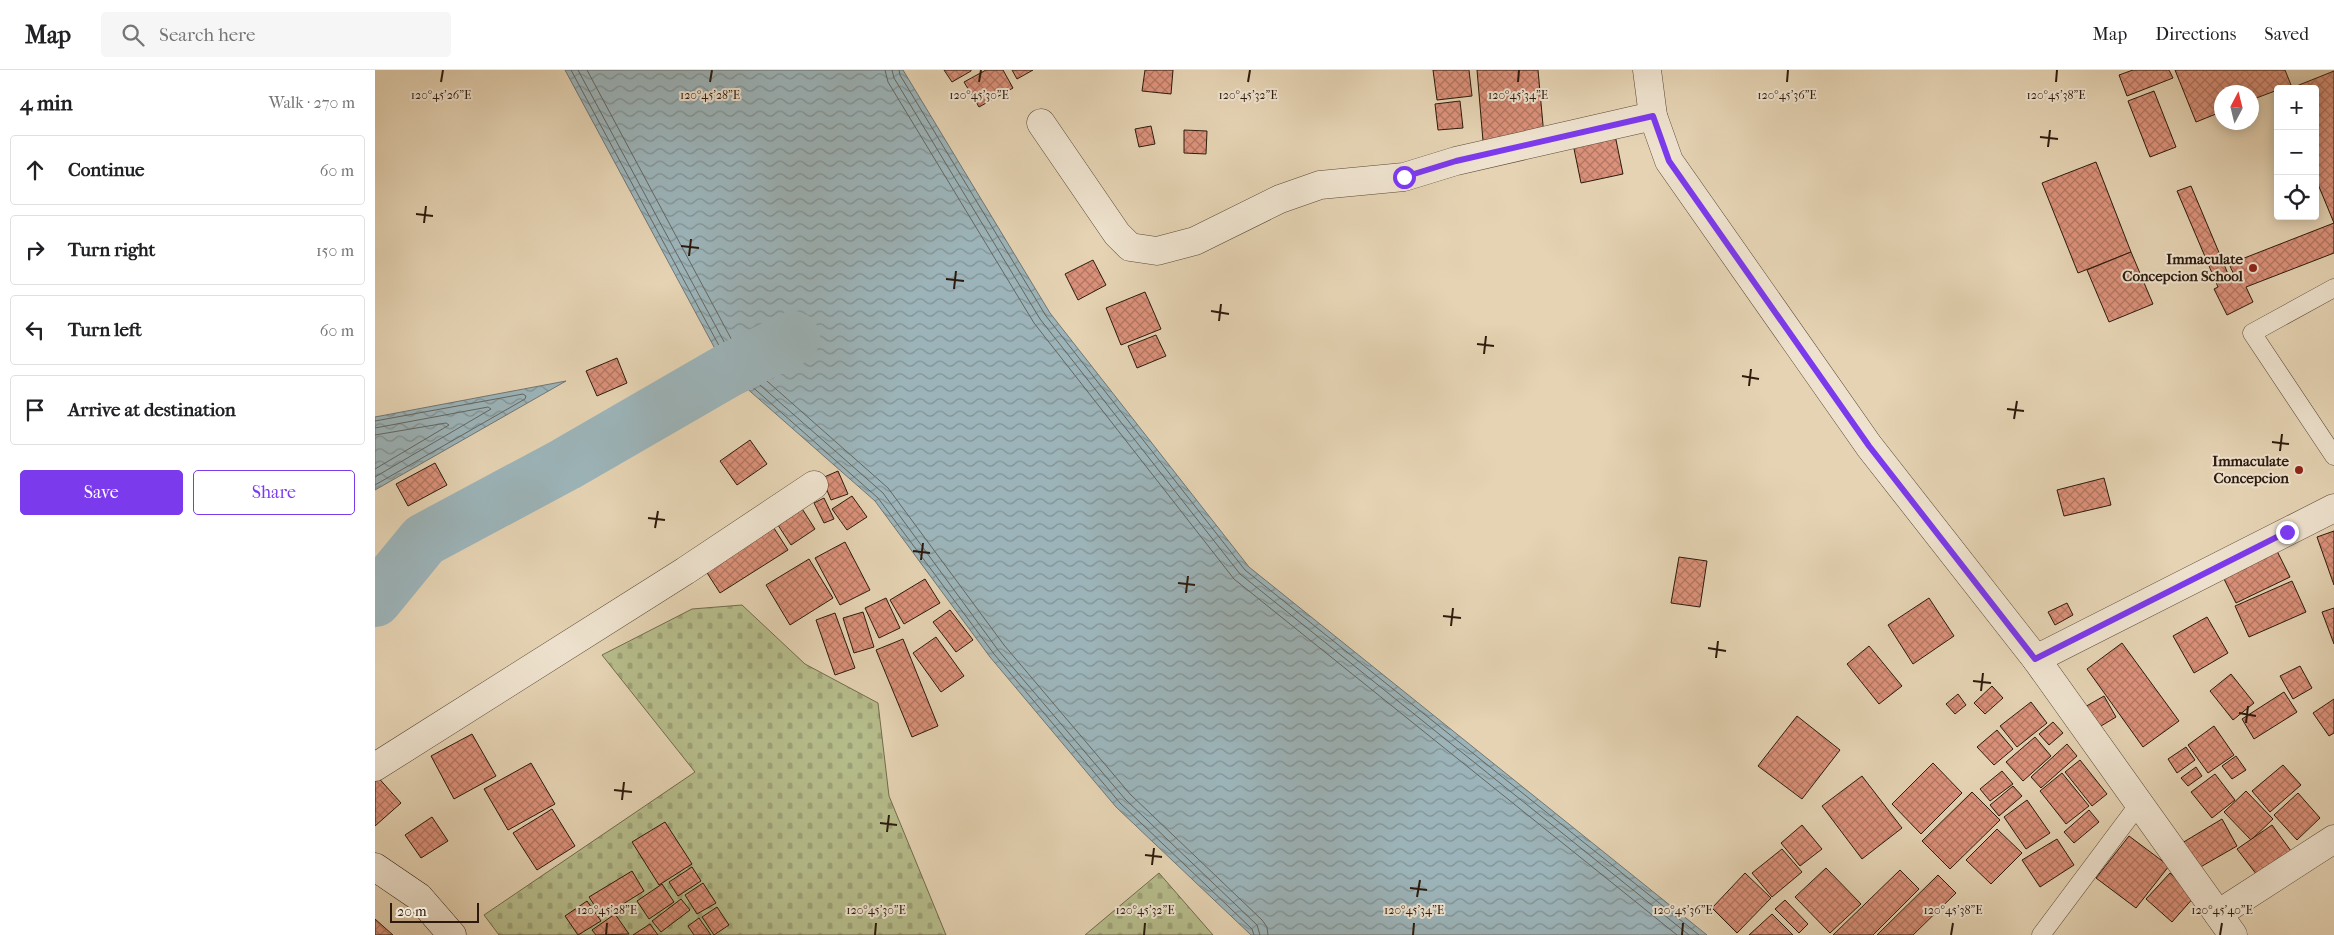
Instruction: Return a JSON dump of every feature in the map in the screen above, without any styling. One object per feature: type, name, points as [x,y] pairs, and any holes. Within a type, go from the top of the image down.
[{"type":"street","points":[[1647,70],[1653,116],[1669,161],[1852,421],[2035,659],[2226,925],[2334,839]]},
{"type":"street","points":[[1041,123],[1117,234],[1130,247],[1157,251],[1195,241],[1280,199],[1320,185],[1404,177],[1456,161],[1653,116]]},
{"type":"street","points":[[375,767],[651,593],[815,484]]},
{"type":"street","points":[[2035,659],[2334,508]]},
{"type":"street","points":[[375,867],[419,898],[452,935]]},
{"type":"lane","points":[[2334,288],[2253,333],[2334,456]]},
{"type":"lane","points":[[2041,935],[2139,804]]},
{"type":"green space","points":[[742,605],[805,664],[878,703],[889,796],[946,935],[499,935],[484,915],[695,772],[602,655],[692,609]]},
{"type":"green space","points":[[1159,873],[1213,935],[1085,935]]},
{"type":"water","points":[[565,70],[903,70],[1050,313],[1249,567],[1707,935],[1251,935],[1116,807],[990,657],[875,501],[727,371]]},
{"type":"water","points":[[566,381],[375,490],[375,417]]},
{"type":"building","points":[[944,70],[971,70],[971,71],[952,82]]},
{"type":"building","points":[[986,70],[1003,70],[1013,88],[979,107],[964,82]]},
{"type":"building","points":[[1012,70],[1033,70],[1017,79]]},
{"type":"building","points":[[1145,70],[1173,70],[1171,94],[1142,91]]},
{"type":"building","points":[[1433,70],[1469,70],[1472,96],[1437,100]]},
{"type":"building","points":[[1477,70],[1538,70],[1544,136],[1483,141]]},
{"type":"building","points":[[2133,70],[2169,70],[2173,78],[2127,96],[2119,75]]},
{"type":"building","points":[[2175,70],[2285,70],[2291,85],[2274,85],[2274,91],[2259,97],[2259,85],[2214,85],[2214,115],[2196,122]]},
{"type":"building","points":[[2334,71],[2334,223],[2319,187],[2319,85],[2299,85]]},
{"type":"building","points":[[2154,91],[2176,147],[2150,157],[2128,101]]},
{"type":"building","points":[[1460,101],[1463,128],[1438,130],[1435,104]]},
{"type":"building","points":[[1151,126],[1155,144],[1139,147],[1135,129]]},
{"type":"building","points":[[1184,130],[1207,131],[1206,154],[1184,153]]},
{"type":"building","points":[[1615,135],[1623,174],[1581,183],[1573,144]]},
{"type":"building","points":[[2096,162],[2131,252],[2078,273],[2042,183]]},
{"type":"building","points":[[2191,186],[2231,281],[2236,279],[2229,264],[2334,223],[2334,253],[2246,287],[2253,302],[2227,315],[2214,289],[2218,287],[2177,191]]},
{"type":"building","points":[[2131,252],[2153,304],[2109,322],[2087,270]]},
{"type":"building","points":[[1093,260],[1106,285],[1078,300],[1065,274]]},
{"type":"building","points":[[1145,292],[1161,329],[1121,345],[1106,308]]},
{"type":"building","points":[[1156,335],[1166,356],[1137,368],[1128,346]]},
{"type":"building","points":[[617,358],[627,383],[597,396],[586,371]]},
{"type":"building","points":[[750,440],[767,464],[737,485],[720,461]]},
{"type":"building","points":[[435,463],[447,485],[408,506],[396,484]]},
{"type":"building","points":[[838,471],[848,494],[831,500],[822,478]]},
{"type":"building","points":[[2104,478],[2111,505],[2064,516],[2057,490]]},
{"type":"building","points":[[852,496],[867,517],[847,530],[832,509]]},
{"type":"building","points":[[824,498],[834,519],[824,523],[814,503]]},
{"type":"building","points":[[799,504],[815,529],[791,545],[774,519]]},
{"type":"building","points":[[770,522],[788,550],[720,593],[702,565]]},
{"type":"building","points":[[2334,531],[2334,585],[2317,537]]},
{"type":"building","points":[[845,542],[870,590],[840,605],[815,558]]},
{"type":"building","points":[[2276,549],[2290,577],[2236,603],[2222,575]]},
{"type":"building","points":[[1679,557],[1707,561],[1700,607],[1671,603]]},
{"type":"building","points":[[809,559],[833,598],[790,625],[766,585]]},
{"type":"building","points":[[925,579],[940,603],[904,624],[890,600]]},
{"type":"building","points":[[2292,581],[2306,612],[2249,637],[2235,606]]},
{"type":"building","points":[[886,598],[900,628],[879,638],[865,608]]},
{"type":"building","points":[[1929,598],[1954,636],[1913,664],[1888,625]]},
{"type":"building","points":[[2067,603],[2073,615],[2055,625],[2048,612]]},
{"type":"building","points":[[2334,608],[2334,644],[2322,612]]},
{"type":"building","points":[[950,610],[973,640],[956,652],[933,622]]},
{"type":"building","points":[[863,612],[874,647],[854,653],[843,618]]},
{"type":"building","points":[[835,613],[855,668],[835,675],[816,620]]},
{"type":"building","points":[[2207,617],[2228,653],[2194,673],[2173,636]]},
{"type":"building","points":[[936,637],[964,676],[941,692],[913,653]]},
{"type":"building","points":[[903,639],[938,726],[912,737],[876,650]]},
{"type":"building","points":[[2122,643],[2179,721],[2143,747],[2087,669]]},
{"type":"building","points":[[1869,646],[1902,686],[1879,704],[1847,664]]},
{"type":"building","points":[[2300,666],[2312,688],[2293,699],[2280,676]]},
{"type":"building","points":[[2231,674],[2254,703],[2233,720],[2210,691]]},
{"type":"building","points":[[1992,686],[2003,698],[1985,714],[1974,703]]},
{"type":"building","points":[[2284,692],[2297,712],[2254,739],[2242,719]]},
{"type":"building","points":[[1958,694],[1966,705],[1955,714],[1946,704]]},
{"type":"building","points":[[2104,696],[2116,717],[2096,729],[2083,708]]},
{"type":"building","points":[[2334,699],[2334,733],[2329,736],[2313,713]]},
{"type":"building","points":[[2031,702],[2047,723],[2017,747],[2000,726]]},
{"type":"building","points":[[1797,716],[1840,750],[1802,799],[1758,766]]},
{"type":"building","points":[[2053,722],[2063,733],[2049,745],[2039,734]]},
{"type":"building","points":[[2214,726],[2234,755],[2208,773],[2188,745]]},
{"type":"building","points":[[1997,730],[2013,749],[1994,765],[1977,747]]},
{"type":"building","points":[[472,734],[496,776],[454,799],[431,756]]},
{"type":"building","points":[[2035,737],[2051,756],[2023,781],[2006,762]]},
{"type":"building","points":[[2067,744],[2077,756],[2041,788],[2031,777]]},
{"type":"building","points":[[2186,747],[2195,760],[2177,773],[2168,759]]},
{"type":"building","points":[[2236,756],[2246,770],[2232,779],[2222,766]]},
{"type":"building","points":[[2080,760],[2107,794],[2092,806],[2065,772]]},
{"type":"building","points":[[531,763],[555,804],[508,830],[484,789]]},
{"type":"building","points":[[1933,763],[1962,793],[1921,834],[1892,804]]},
{"type":"building","points":[[2283,765],[2301,785],[2270,812],[2252,791]]},
{"type":"building","points":[[2196,767],[2202,776],[2188,786],[2181,778]]},
{"type":"building","points":[[2002,771],[2013,784],[1990,801],[1980,789]]},
{"type":"building","points":[[2062,773],[2089,806],[2066,824],[2040,791]]},
{"type":"building","points":[[375,774],[401,803],[375,826]]},
{"type":"building","points":[[2215,774],[2235,800],[2212,818],[2191,792]]},
{"type":"building","points":[[1862,776],[1902,828],[1862,859],[1822,806]]},
{"type":"building","points":[[2013,786],[2022,796],[1999,816],[1990,805]]},
{"type":"building","points":[[2246,791],[2273,819],[2251,840],[2224,812]]},
{"type":"building","points":[[1972,792],[2000,820],[1950,869],[1922,841]]},
{"type":"building","points":[[2298,793],[2320,818],[2297,840],[2274,815]]},
{"type":"building","points":[[2027,800],[2050,833],[2026,849],[2004,817]]},
{"type":"building","points":[[552,809],[575,846],[537,870],[513,833]]},
{"type":"building","points":[[2089,810],[2099,822],[2074,843],[2064,832]]},
{"type":"building","points":[[432,817],[448,841],[421,858],[405,835]]},
{"type":"building","points":[[2222,819],[2237,846],[2197,869],[2182,843]]},
{"type":"building","points":[[665,822],[692,864],[659,885],[632,842]]},
{"type":"building","points":[[1802,825],[1822,849],[1800,866],[1781,843]]},
{"type":"building","points":[[2272,825],[2291,851],[2257,875],[2237,849]]},
{"type":"building","points":[[1997,829],[2022,853],[1991,884],[1966,860]]},
{"type":"building","points":[[2129,836],[2169,866],[2136,908],[2096,878]]},
{"type":"building","points":[[2057,839],[2074,865],[2040,887],[2022,860]]},
{"type":"building","points":[[1782,849],[1802,872],[1772,897],[1752,873]]},
{"type":"building","points":[[692,867],[701,881],[678,896],[669,882]]},
{"type":"building","points":[[1826,868],[1861,904],[1830,933],[1795,897]]},
{"type":"building","points":[[1900,870],[1919,889],[1873,935],[1833,935]]},
{"type":"building","points":[[632,871],[644,891],[602,917],[589,897]]},
{"type":"building","points":[[1745,873],[1771,898],[1737,933],[1712,908]]},
{"type":"building","points":[[2170,873],[2195,896],[2172,922],[2146,899]]},
{"type":"building","points":[[1938,875],[1956,893],[1913,935],[1877,935]]},
{"type":"building","points":[[703,883],[716,903],[697,914],[685,895]]},
{"type":"building","points":[[662,884],[674,902],[649,919],[637,901]]},
{"type":"building","points":[[681,899],[690,910],[661,932],[652,921]]},
{"type":"building","points":[[1785,900],[1808,924],[1799,933],[1775,909]]},
{"type":"building","points":[[587,901],[601,921],[578,935],[565,916]]},
{"type":"building","points":[[717,907],[729,925],[714,935],[702,917]]},
{"type":"building","points":[[615,914],[629,934],[596,935],[592,930]]},
{"type":"building","points":[[1772,914],[1793,935],[1749,935]]},
{"type":"building","points":[[699,918],[711,935],[694,935],[688,926]]},
{"type":"building","points":[[375,919],[393,935],[375,935]]},
{"type":"building","points":[[650,924],[658,935],[633,935]]},
{"type":"waterway","points":[[375,600],[424,540],[566,464],[727,371],[793,338]]},
{"type":"place","name":"Immaculate Concepcion School","points":[[2253,268]]},
{"type":"place","name":"Immaculate Concepcion","points":[[2299,470]]},
{"type":"route","points":[[1404,177],[1456,161],[1653,116],[1669,161],[1869,446],[2035,659],[2287,532]]}]
